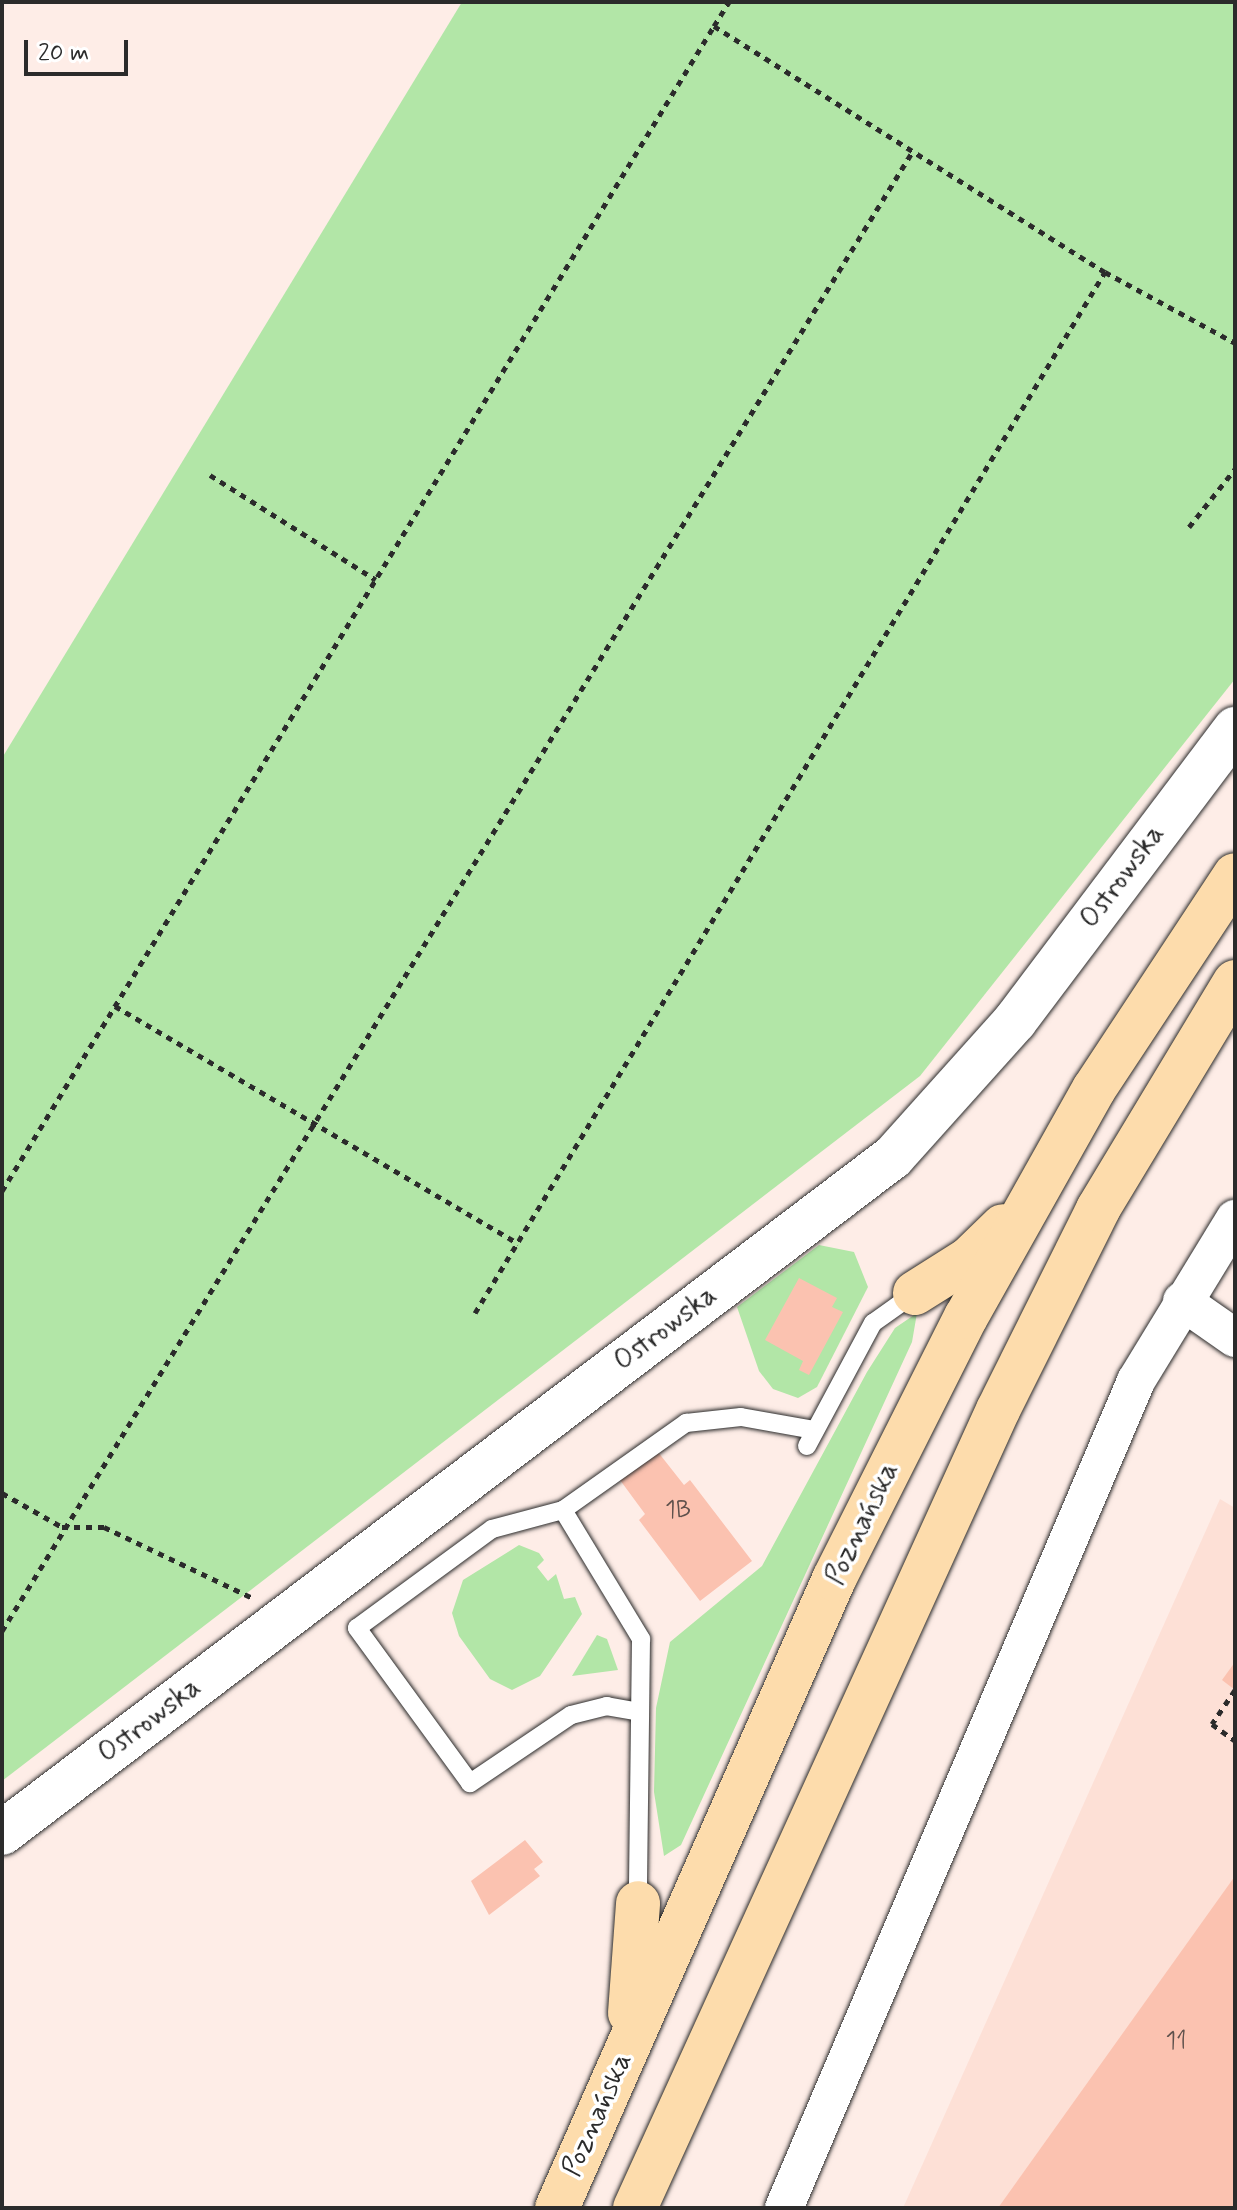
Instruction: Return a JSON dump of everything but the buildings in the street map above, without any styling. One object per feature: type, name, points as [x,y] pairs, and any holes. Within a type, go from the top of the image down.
[{"type":"highway","name":"Poznańska","points":[[557,2208],[834,1579],[1039,1180],[1235,875]]},
{"type":"highway","points":[[635,2208],[998,1410],[1098,1209],[1235,982]]},
{"type":"highway","points":[[915,1293],[979,1250],[1039,1180]]},
{"type":"highway","points":[[611,2085],[630,2012],[638,1903]]},
{"type":"street","name":"Ostrowska","points":[[2,1833],[893,1157],[1015,1021],[1235,729]]},
{"type":"street","points":[[784,2208],[1136,1381],[1182,1301],[1235,1219]]},
{"type":"street","points":[[1182,1301],[1235,1338]]},
{"type":"lane","points":[[640,1712],[607,1706],[571,1715],[470,1783],[357,1628],[492,1529],[563,1510],[686,1423],[741,1417],[811,1438],[873,1323],[915,1293]]},
{"type":"lane","points":[[563,1510],[641,1639],[638,1903]]},
{"type":"path","points":[[2,1191],[729,2]]},
{"type":"path","points":[[714,26],[1105,272],[1235,343]]},
{"type":"path","points":[[2,1631],[62,1527],[913,151]]},
{"type":"path","points":[[475,1313],[1105,272]]},
{"type":"path","points":[[1189,527],[1235,469]]},
{"type":"path","points":[[210,475],[376,580]]},
{"type":"path","points":[[115,1006],[518,1243]]},
{"type":"path","points":[[2,1493],[62,1527],[104,1527],[248,1593],[273,1627]]},
{"type":"path","points":[[1235,1690],[1212,1724],[1235,1741]]},
{"type":"shaded area","points":[[1220,1499],[1235,1508],[1235,2208],[903,2208]]},
{"type":"green space","points":[[462,2],[1235,2],[1235,679],[920,1076],[2,1781],[2,758]]},
{"type":"green space","points":[[819,1245],[854,1252],[868,1287],[817,1387],[798,1398],[773,1389],[759,1371],[737,1307]]},
{"type":"green space","points":[[917,1313],[912,1342],[681,1845],[664,1856],[654,1792],[656,1708],[670,1642],[762,1566],[867,1372],[895,1328]]},
{"type":"green space","points":[[519,1545],[539,1553],[544,1560],[537,1567],[548,1581],[556,1574],[564,1599],[575,1597],[582,1614],[540,1676],[512,1690],[490,1679],[459,1636],[452,1613],[463,1580]]},
{"type":"green space","points":[[597,1635],[607,1639],[618,1670],[572,1676]]}]
